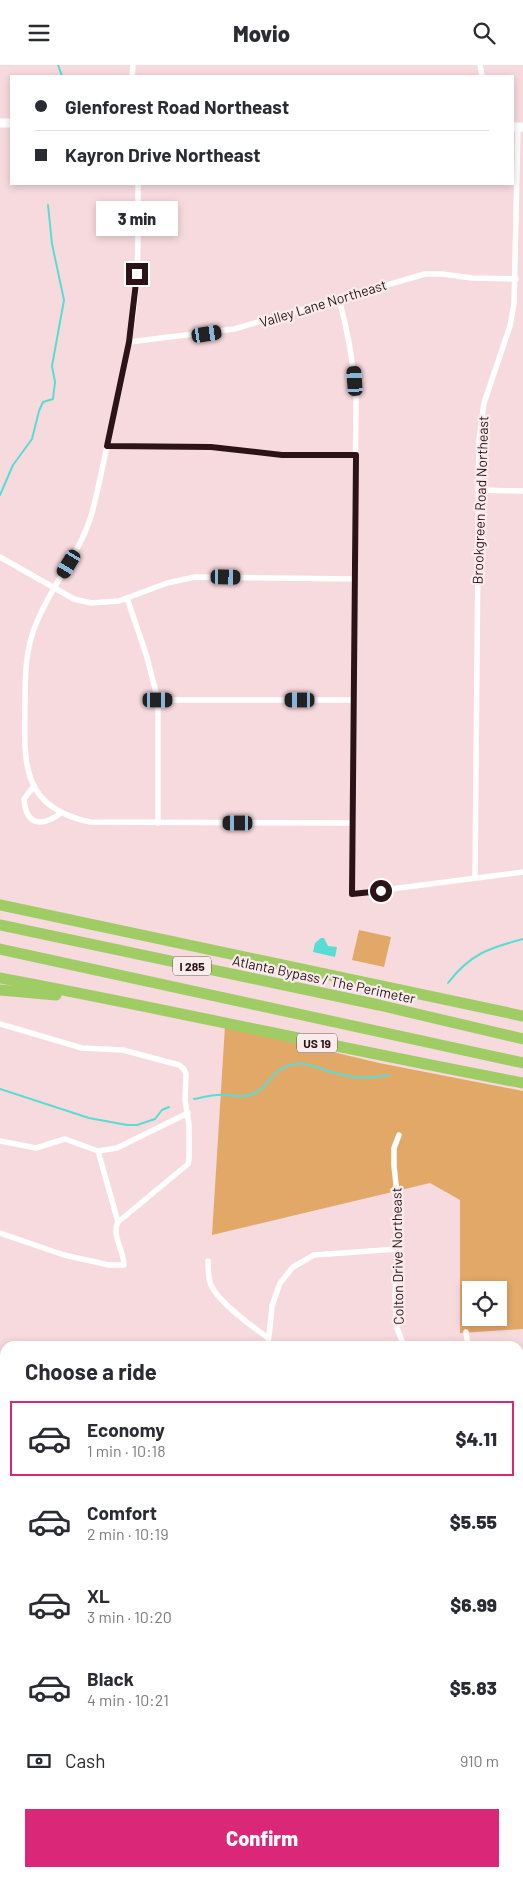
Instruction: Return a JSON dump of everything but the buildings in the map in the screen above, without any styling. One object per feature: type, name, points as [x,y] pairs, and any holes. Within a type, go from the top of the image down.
[{"type":"highway","points":[[0,905],[523,1016]]},
{"type":"highway","name":"Atlanta Bypass / The Perimeter","points":[[0,925],[379,1005],[523,1039]]},
{"type":"highway","name":"I 285","points":[[0,949],[523,1063]]},
{"type":"highway","points":[[0,953],[30,956]]},
{"type":"highway","points":[[0,978],[112,999]]},
{"type":"highway","points":[[0,991],[112,999]]},
{"type":"highway","name":"US 19","points":[[112,999],[359,1052],[523,1083]]},
{"type":"street","name":"Brookgreen Road Northeast","points":[[475,878],[479,441],[482,415],[510,325],[516,279],[520,223],[518,127]]},
{"type":"street","points":[[138,185],[137,274],[129,342],[107,446],[87,529],[35,625],[26,665],[24,755],[27,771],[34,786],[45,801],[61,813],[74,819],[90,822],[352,823]]},
{"type":"street","name":"Valley Lane Northeast","points":[[129,342],[234,329],[426,274],[516,279]]},
{"type":"street","points":[[339,299],[348,333],[354,367],[356,395],[352,894],[523,872]]},
{"type":"street","points":[[107,446],[211,447],[282,455],[356,455]]},
{"type":"street","points":[[478,490],[523,491]]},
{"type":"street","points":[[0,557],[74,599],[91,603],[110,603],[167,583],[195,577],[355,579]]},
{"type":"street","points":[[127,598],[146,654],[158,700],[158,823]]},
{"type":"street","points":[[158,700],[354,700]]},
{"type":"street","points":[[34,786],[24,799],[25,810],[32,819],[38,822],[50,821],[61,813]]},
{"type":"street","points":[[0,1024],[82,1048],[123,1050],[178,1065],[184,1069],[186,1074],[185,1100],[188,1113],[189,1159],[188,1164],[118,1223],[115,1231],[124,1256],[124,1265],[117,1266],[64,1255],[0,1233]]},
{"type":"street","points":[[0,1141],[36,1148],[65,1139],[98,1151],[117,1148],[188,1113]]},
{"type":"street","name":"Colton Drive Northeast","points":[[399,1135],[394,1148],[399,1212],[395,1296],[397,1329],[402,1341]]},
{"type":"street","points":[[98,1151],[118,1223]]},
{"type":"street","points":[[208,1261],[208,1273],[212,1287],[247,1323],[268,1338],[272,1306],[280,1283],[293,1267],[314,1255],[398,1249]]},
{"type":"street","points":[[466,1331],[467,1341]]},
{"type":"shaded area","points":[[359,930],[391,937],[384,967],[352,960]]},
{"type":"shaded area","points":[[225,1026],[379,1063],[523,1091],[523,1329],[460,1333],[460,1200],[430,1183],[212,1235]]},
{"type":"water","points":[[324,938],[328,946],[337,947],[335,957],[313,952],[315,943]]},
{"type":"waterway","points":[[58,65],[62,75]]},
{"type":"waterway","points":[[0,495],[13,465],[32,439],[43,402],[53,399],[55,382],[52,366],[64,300],[52,244],[48,205]]},
{"type":"waterway","points":[[448,983],[472,959],[490,949],[523,939]]},
{"type":"waterway","points":[[194,1099],[217,1095],[251,1095],[265,1086],[281,1069],[295,1064],[312,1065],[333,1073],[352,1077],[389,1075]]},
{"type":"waterway","points":[[0,1089],[89,1118],[127,1125],[137,1125],[155,1119],[162,1110],[169,1107]]},
{"type":"route","points":[[137,274],[134,309],[125,366],[107,446],[211,447],[282,455],[356,455],[352,894],[381,891]]}]
